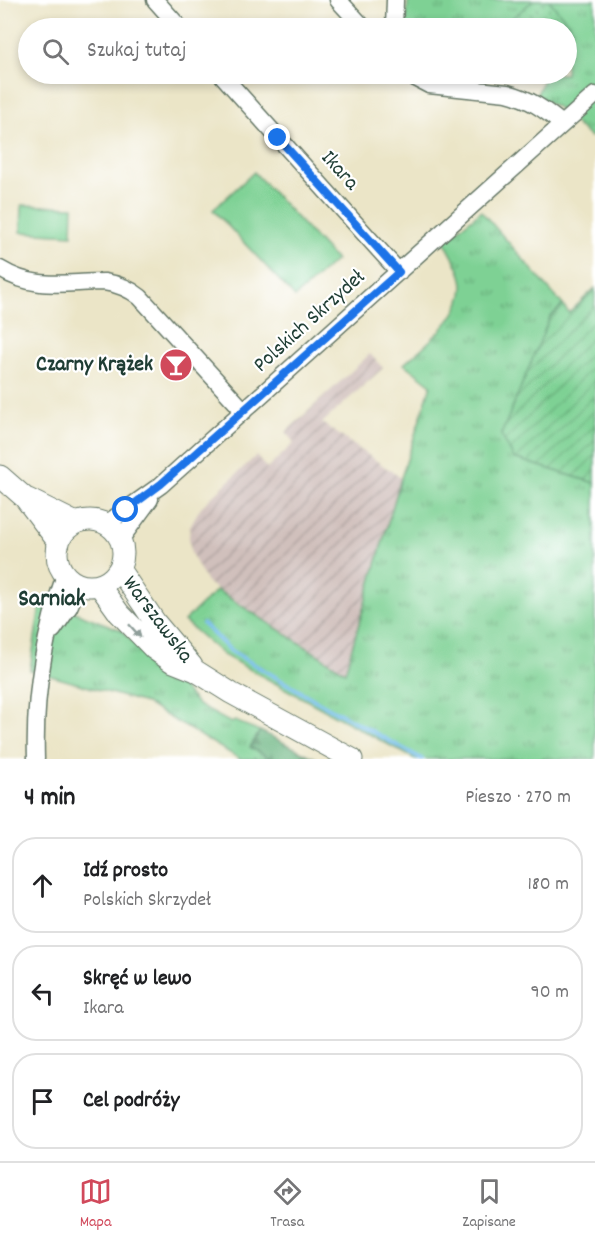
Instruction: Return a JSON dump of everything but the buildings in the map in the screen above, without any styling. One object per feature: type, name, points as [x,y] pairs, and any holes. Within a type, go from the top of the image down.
[{"type":"main road","points":[[0,476],[24,497],[59,543]]},
{"type":"main road","points":[[24,497],[76,524]]},
{"type":"main road","points":[[91,520],[113,532],[123,550],[122,560],[119,569],[107,582],[81,581],[58,560],[59,543],[69,528],[76,524],[91,520]]},
{"type":"main road","name":"Warszawska","points":[[119,569],[155,622],[196,671]]},
{"type":"main road","name":"Warszawska","points":[[81,581],[119,613],[144,641],[171,661],[196,671],[231,693],[352,759]]},
{"type":"street","points":[[155,0],[171,18]]},
{"type":"street","points":[[338,0],[355,18]]},
{"type":"street","points":[[395,18],[396,0]]},
{"type":"street","name":"Ikara","points":[[230,84],[399,272]]},
{"type":"street","points":[[427,84],[507,93],[538,104],[562,124]]},
{"type":"street","name":"Polskich Skrzydeł","points":[[113,532],[161,484],[595,95]]},
{"type":"street","points":[[0,269],[33,283],[60,285],[104,282],[114,283],[130,290],[140,297],[244,411]]},
{"type":"street","points":[[36,759],[35,720],[39,678],[56,600],[81,581]]},
{"type":"shaded area","points":[[370,354],[383,368],[322,423],[401,478],[345,673],[206,581],[191,553],[189,537],[190,526],[201,507],[256,456],[267,469],[294,443],[286,432]]},
{"type":"green space","points":[[408,0],[595,0],[595,133],[590,137],[557,107],[536,96],[542,84],[577,84],[577,18],[407,18]]},
{"type":"green space","points":[[534,0],[549,0],[564,18],[512,18]]},
{"type":"green space","points":[[254,172],[336,260],[295,297],[213,210]]},
{"type":"green space","points":[[22,205],[73,207],[72,235],[21,232]]},
{"type":"green space","points":[[481,211],[563,305],[550,317],[514,458],[595,483],[595,759],[415,759],[223,655],[184,621],[217,590],[345,672],[401,478],[431,385],[404,364],[446,325],[454,313],[463,288],[461,275],[444,241]]},
{"type":"green space","points":[[595,288],[595,483],[514,458],[501,435],[550,317],[563,305],[569,313]]},
{"type":"green space","points":[[41,599],[121,630],[150,660],[176,680],[198,705],[231,723],[235,721],[260,731],[250,747],[271,759],[240,759],[145,703],[30,670]]},
{"type":"green space","points":[[260,731],[317,759],[271,759],[250,747]]},
{"type":"waterway","points":[[203,624],[231,651],[422,759]]},
{"type":"place","name":"Czarny Krążek","points":[[176,365]]},
{"type":"district","name":"Sarniak","points":[[52,600]]},
{"type":"route","points":[[126,510],[161,484],[399,272],[278,138]]}]
